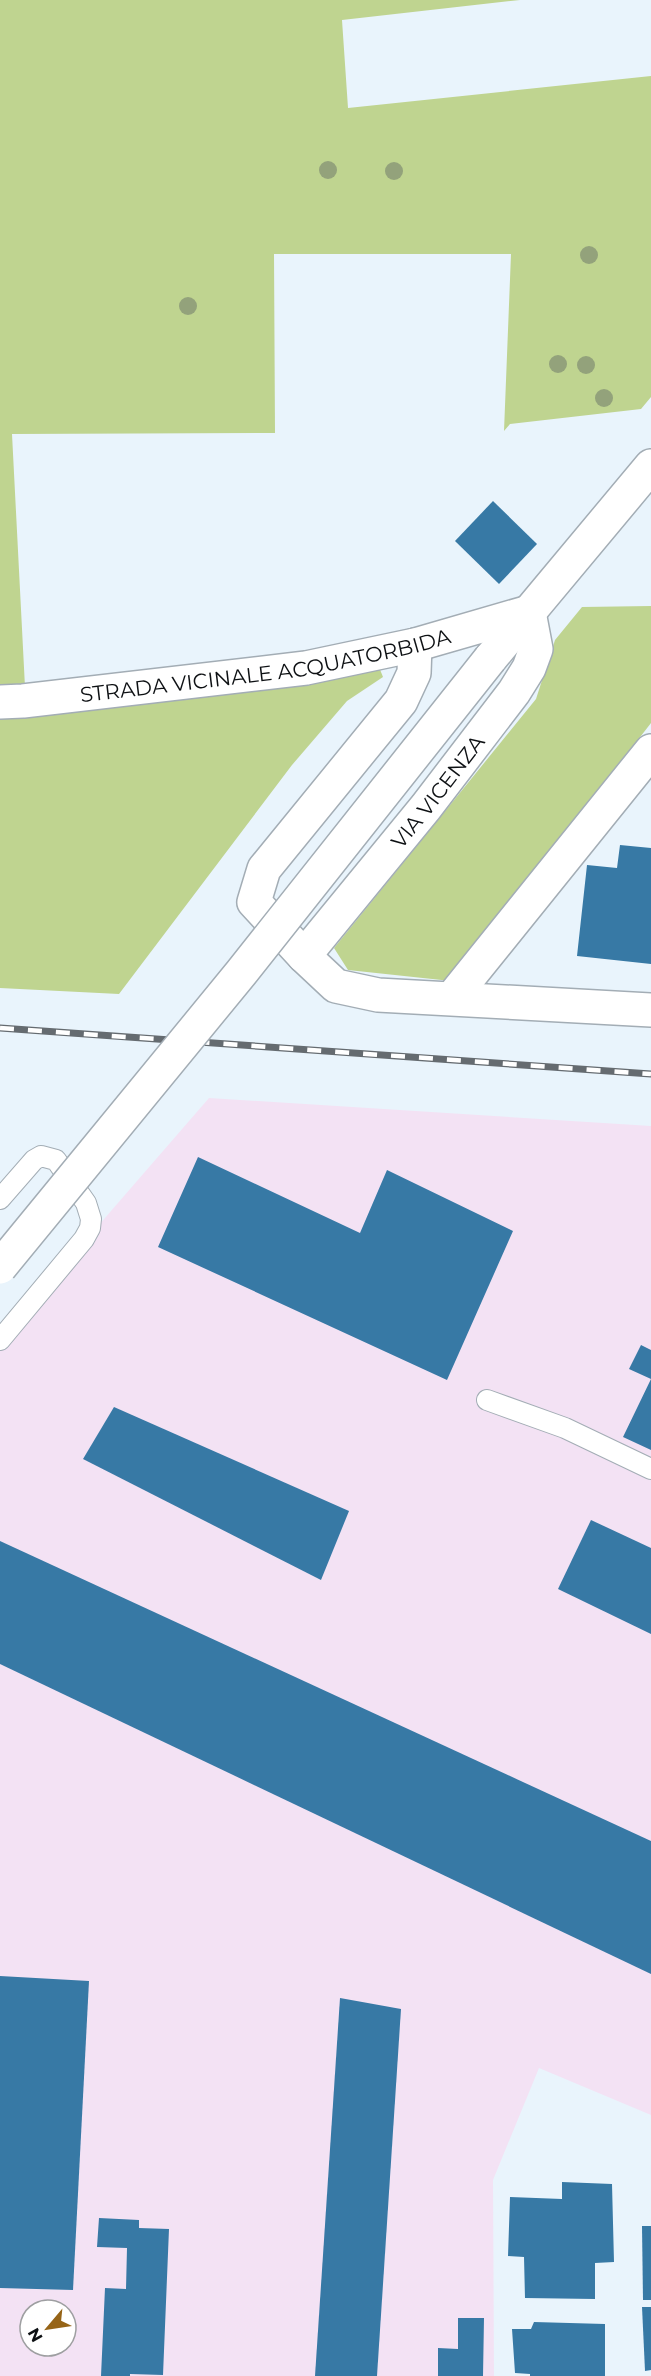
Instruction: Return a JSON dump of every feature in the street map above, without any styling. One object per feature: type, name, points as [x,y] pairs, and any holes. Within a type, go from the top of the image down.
[{"type":"street","points":[[0,1267],[301,899],[490,659],[651,466]]},
{"type":"street","name":"STRADA VICINALE ACQUATORBIDA","points":[[0,702],[306,668],[415,645],[529,612]]},
{"type":"street","name":"VIA VICENZA","points":[[304,956],[426,807],[514,692],[529,668],[536,649],[529,612]]},
{"type":"street","points":[[415,645],[414,673],[401,701],[264,868],[254,902],[304,956],[336,986],[378,995],[651,1010]]},
{"type":"street","points":[[452,998],[651,751]]},
{"type":"lane","points":[[0,1199],[33,1160],[41,1156],[56,1160],[86,1203],[91,1219],[90,1228],[84,1239],[0,1340]]},
{"type":"lane","points":[[487,1400],[565,1428],[651,1469]]},
{"type":"shaded area","points":[[209,1098],[651,1126],[651,2115],[539,2068],[493,2180],[494,2376],[0,2376],[0,1339]]},
{"type":"green space","points":[[0,0],[520,0],[342,20],[348,108],[651,76],[651,397],[641,409],[510,424],[504,431],[511,254],[274,254],[275,433],[12,434],[25,687],[0,689]]},
{"type":"green space","points":[[651,606],[651,723],[451,981],[348,970],[334,948],[536,699],[555,640],[582,607]]},
{"type":"green space","points":[[379,667],[383,677],[347,701],[292,765],[119,994],[0,988],[0,711]]},
{"type":"building","points":[[493,501],[537,544],[499,584],[455,541]]},
{"type":"building","points":[[620,845],[651,848],[651,964],[577,956],[587,865],[617,868]]},
{"type":"building","points":[[198,1157],[360,1233],[387,1170],[513,1231],[447,1380],[158,1247]]},
{"type":"building","points":[[641,1345],[651,1350],[651,1379],[629,1369]]},
{"type":"building","points":[[651,1379],[651,1450],[623,1437]]},
{"type":"building","points":[[114,1407],[349,1511],[321,1580],[83,1459]]},
{"type":"building","points":[[591,1520],[651,1548],[651,1634],[558,1589]]},
{"type":"building","points":[[0,1541],[651,1841],[651,1974],[0,1664]]},
{"type":"building","points":[[0,1976],[89,1981],[73,2290],[0,2288]]},
{"type":"building","points":[[340,1998],[401,2009],[377,2376],[315,2376]]},
{"type":"building","points":[[562,2182],[612,2184],[614,2262],[595,2263],[595,2299],[525,2298],[524,2257],[508,2256],[510,2197],[562,2199]]},
{"type":"building","points":[[99,2218],[139,2220],[139,2228],[169,2229],[163,2375],[101,2376],[105,2288],[126,2289],[127,2248],[97,2247]]},
{"type":"building","points":[[642,2226],[651,2226],[651,2300],[643,2300]]},
{"type":"building","points":[[642,2307],[651,2307],[651,2370],[645,2371]]},
{"type":"building","points":[[458,2318],[484,2318],[483,2376],[438,2376],[438,2348],[458,2349]]},
{"type":"building","points":[[534,2322],[605,2324],[605,2376],[530,2376],[530,2374],[515,2373],[512,2329],[531,2329]]},
{"type":"railway","points":[[0,1028],[651,1074]]}]
